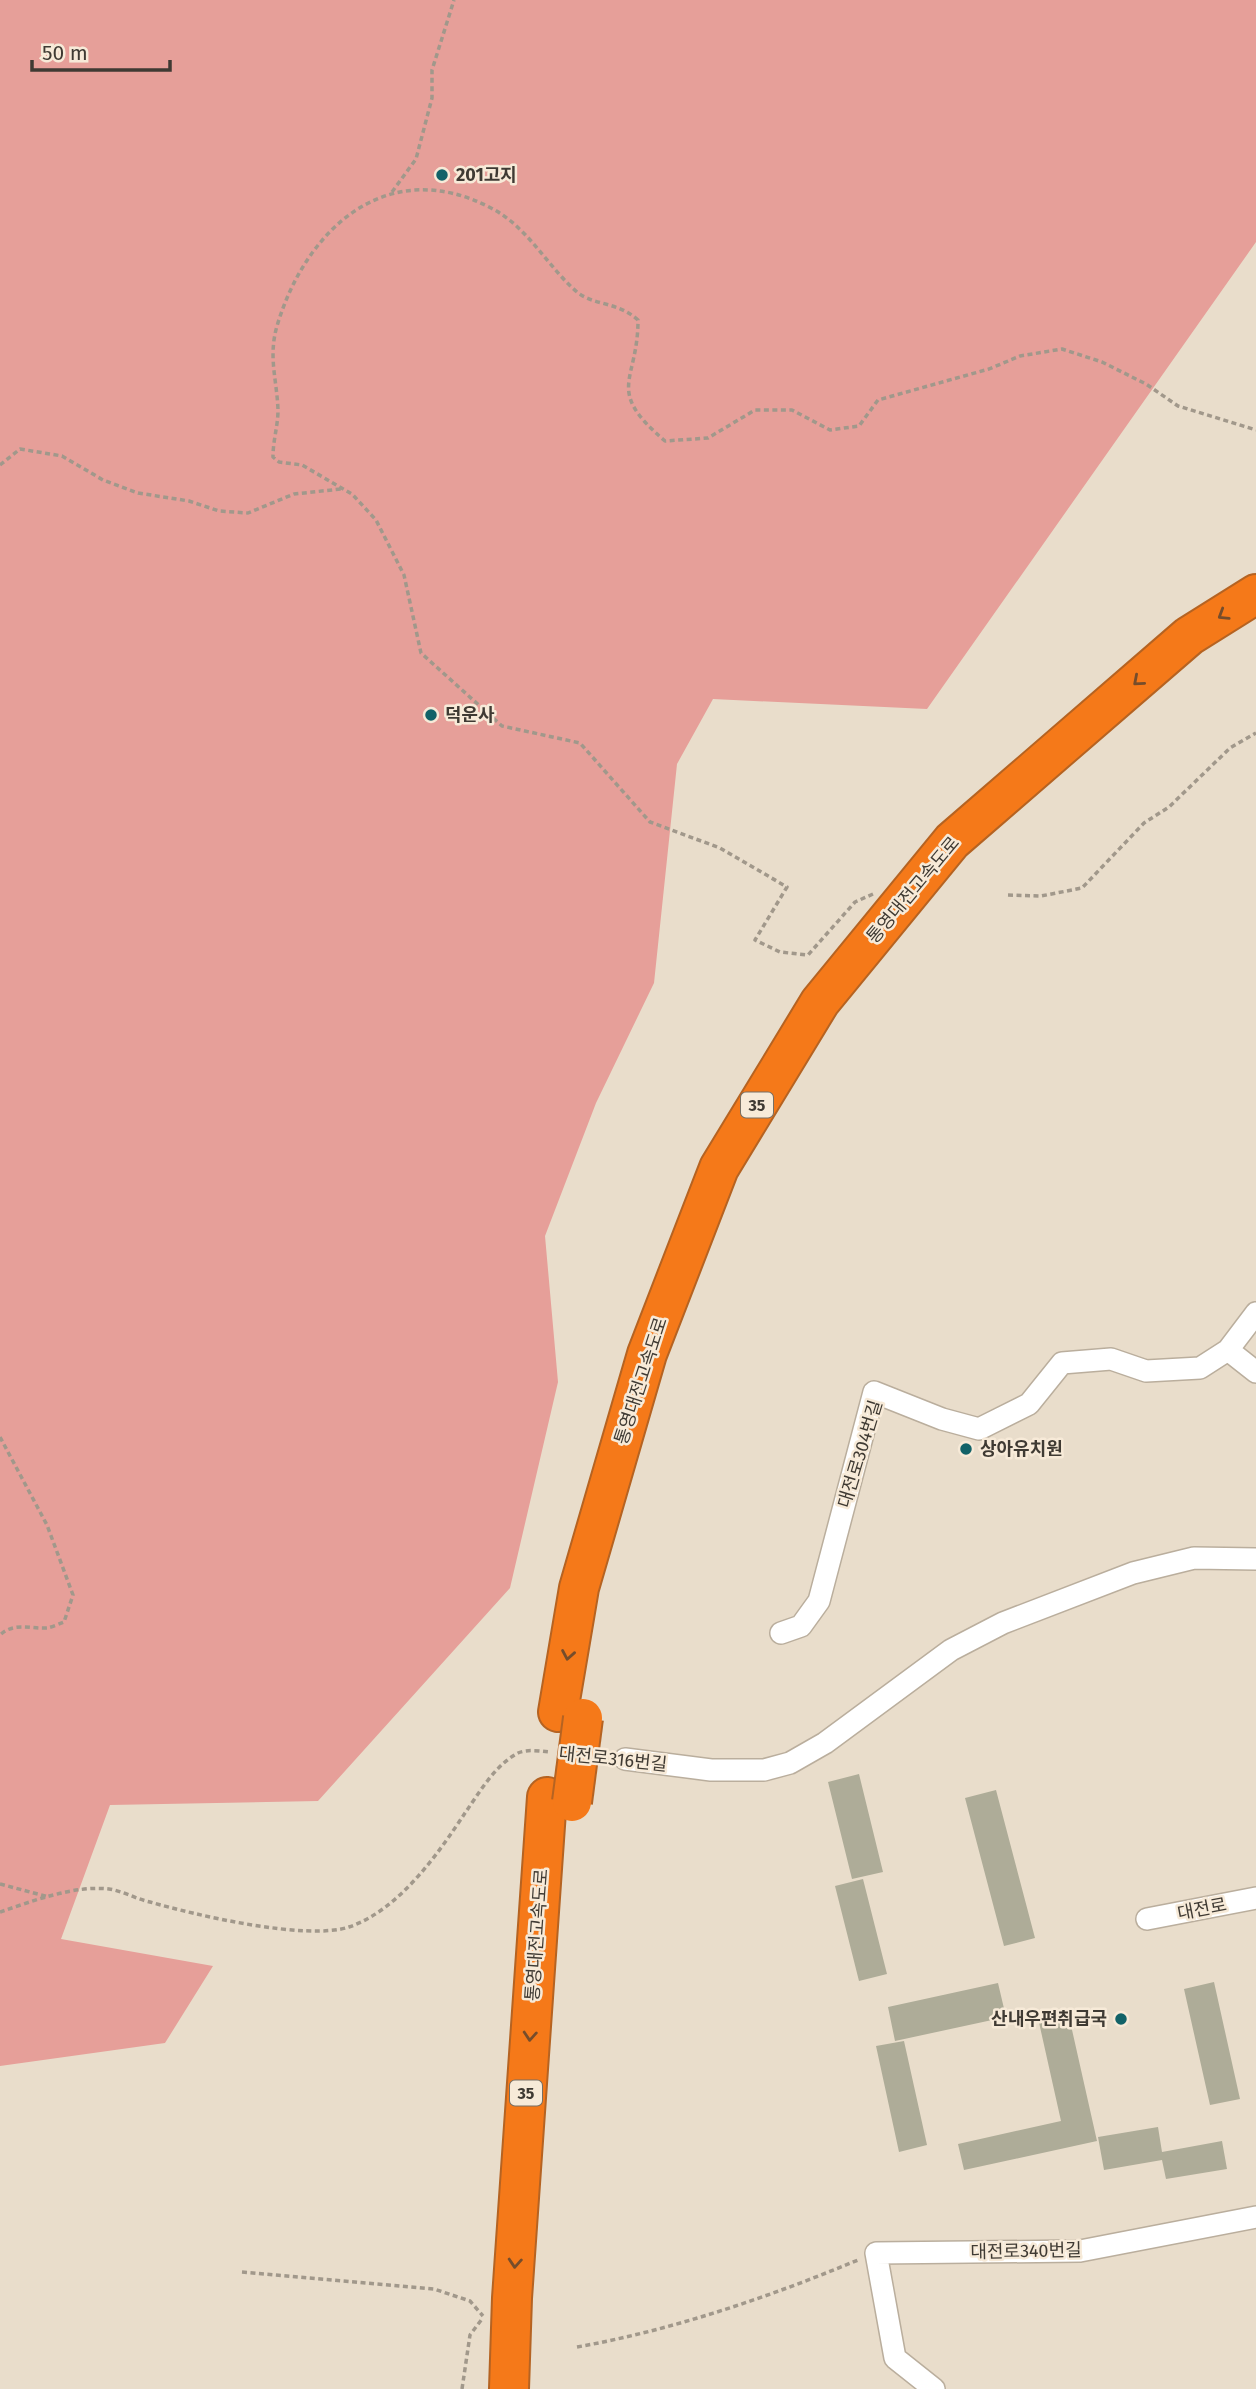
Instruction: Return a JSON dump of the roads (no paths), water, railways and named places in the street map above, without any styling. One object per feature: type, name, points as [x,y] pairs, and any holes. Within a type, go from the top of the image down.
[{"type":"highway","name":"통영대전고속도로","points":[[509,2389],[512,2298],[570,1715],[579,1588],[647,1354],[719,1168],[820,1002],[952,841],[1198,646],[1256,594]]},
{"type":"highway","name":"통영대전고속도로","points":[[1198,646],[1256,625]]},
{"type":"highway","name":"통영대전고속도로","points":[[536,2389],[560,1799]]},
{"type":"street","name":"대전로304번길","points":[[780,1633],[801,1626],[819,1601],[874,1392],[942,1419],[979,1429],[1029,1404],[1062,1363],[1111,1359],[1146,1371],[1200,1368],[1228,1350],[1256,1313]]},
{"type":"street","points":[[1228,1350],[1256,1371]]},
{"type":"street","name":"대전로316번길","points":[[625,1759],[711,1770],[764,1770],[790,1763],[825,1743],[951,1650],[1003,1623],[1133,1573],[1194,1558],[1256,1559]]},
{"type":"street","name":"대전로","points":[[1147,1919],[1256,1898]]},
{"type":"street","name":"대전로340번길","points":[[934,2389],[895,2358],[877,2253],[1080,2251],[1256,2217]]},
{"type":"place","name":"201고지","points":[[442,175]]},
{"type":"place","name":"덕운사","points":[[431,715]]},
{"type":"place","name":"상아유치원","points":[[966,1449]]},
{"type":"place","name":"산내우편취급국","points":[[1121,2019]]}]
